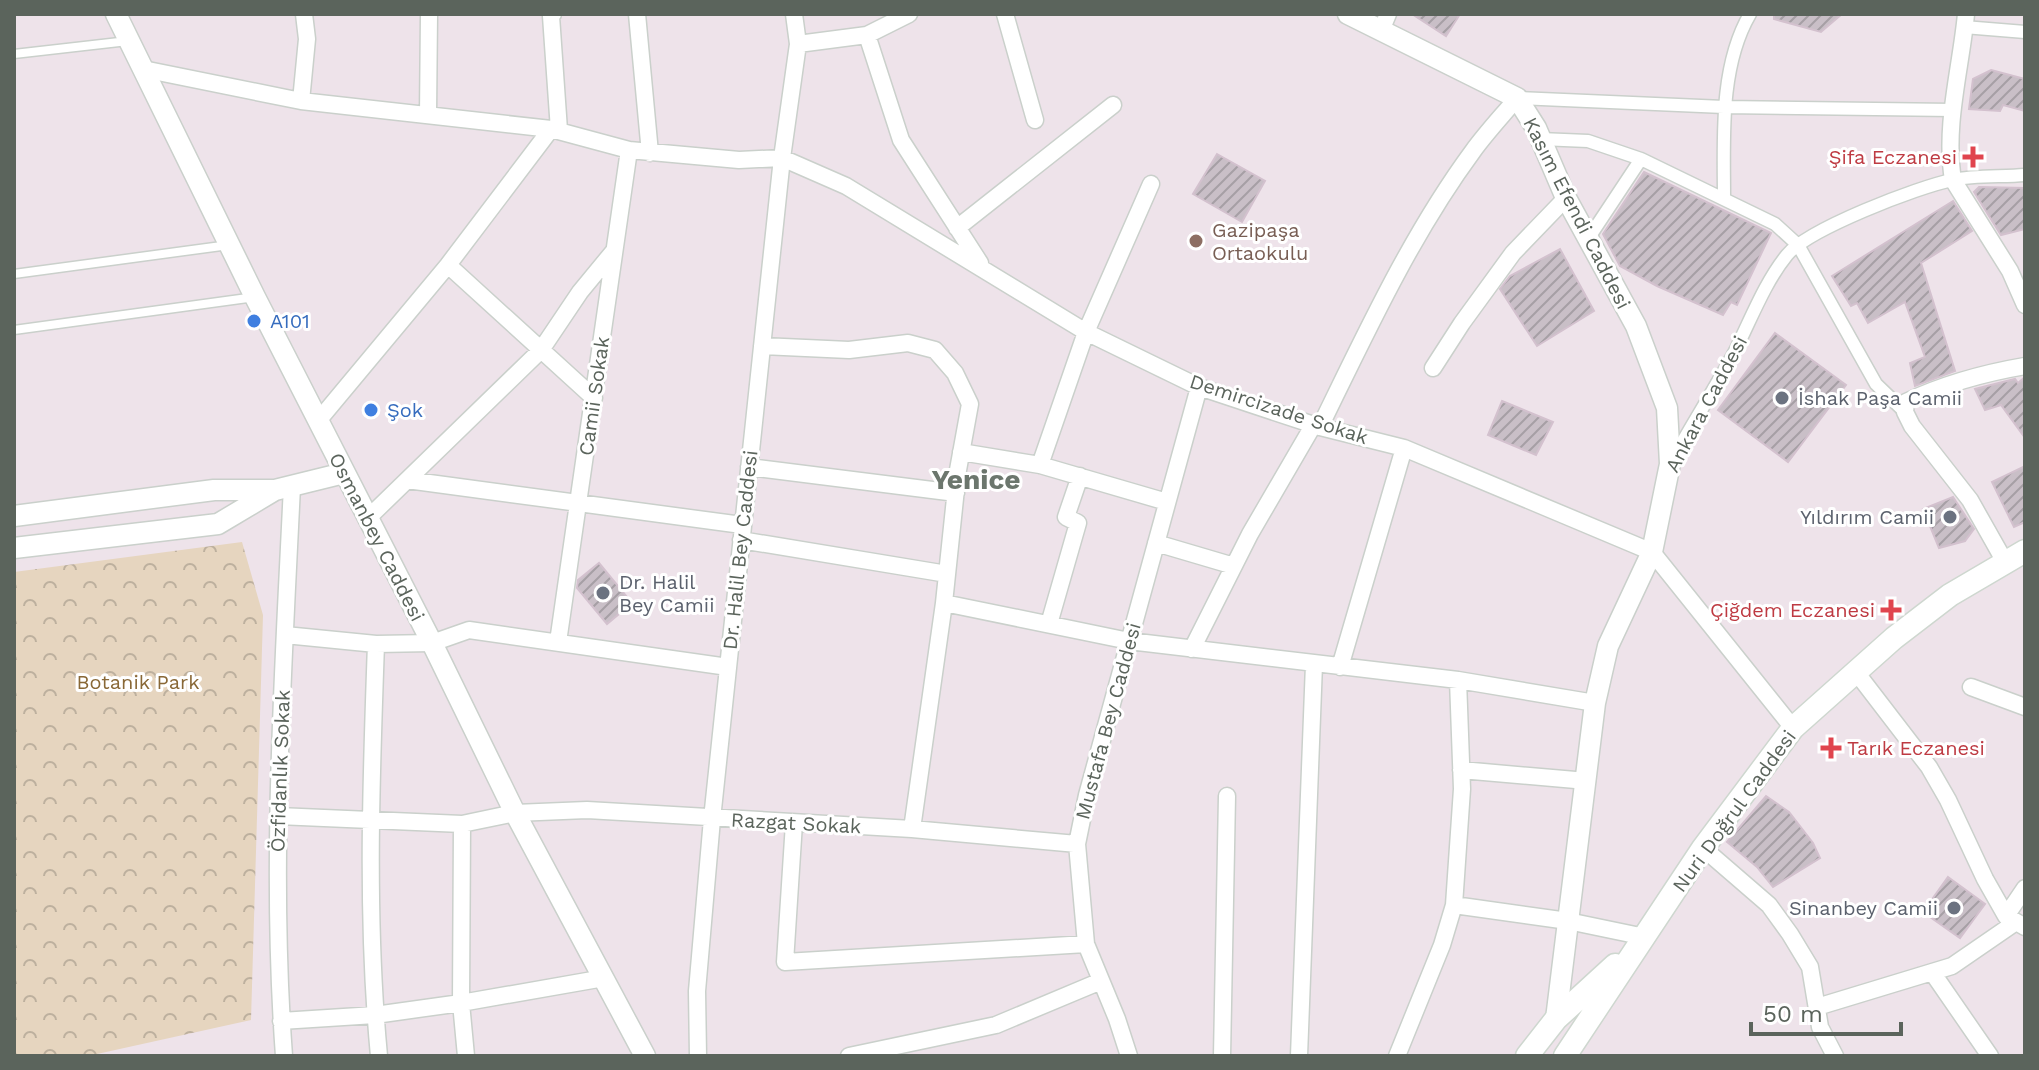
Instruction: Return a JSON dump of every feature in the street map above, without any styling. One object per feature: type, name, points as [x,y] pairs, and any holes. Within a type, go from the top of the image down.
[{"type":"main road","name":"Nuri Doğrul Caddesi","points":[[1565,1056],[1703,848],[1793,728],[1894,638],[1950,595],[2003,559],[2025,551]]},
{"type":"main road","name":"Nuri Doğrul Caddesi","points":[[1527,1056],[1556,1019],[1645,937]]},
{"type":"street","name":"Osmanbey Caddesi","points":[[116,14],[515,813],[645,1056]]},
{"type":"street","points":[[301,101],[307,39],[304,14]]},
{"type":"street","points":[[428,115],[429,14]]},
{"type":"street","points":[[318,421],[555,130],[553,14]]},
{"type":"street","points":[[637,14],[650,153]]},
{"type":"street","name":"Dr. Halil Bey Caddesi","points":[[698,1056],[697,991],[712,819],[782,158],[798,44],[794,14]]},
{"type":"street","points":[[798,44],[867,35],[909,14]]},
{"type":"street","points":[[1005,14],[1035,120]]},
{"type":"street","name":"Kasım Efendi Caddesi","points":[[1348,14],[1385,23],[1517,98],[1540,139],[1566,198],[1636,326],[1667,408],[1670,464]]},
{"type":"street","points":[[1724,199],[1724,107],[1741,30],[1750,14]]},
{"type":"street","points":[[2025,32],[1965,21],[1953,110],[1951,166],[1953,180],[2018,270],[2025,305]]},
{"type":"street","name":"Demircizade Sokak","points":[[867,35],[901,140],[983,268],[1086,332],[1199,387],[1317,426],[1404,448],[1652,552]]},
{"type":"street","points":[[143,69],[301,101],[555,130],[650,153],[739,160],[782,158],[846,186],[983,268]]},
{"type":"street","points":[[1192,649],[1234,566],[1317,426],[1373,317],[1434,212],[1473,150],[1517,98],[1724,107],[1953,110]]},
{"type":"street","points":[[957,228],[1113,105]]},
{"type":"street","points":[[1540,139],[1588,141],[1641,159],[1775,224],[1798,245],[1876,384],[1905,412],[1912,426],[1970,500],[2003,559]]},
{"type":"street","name":"Camii Sokak","points":[[558,642],[629,150]]},
{"type":"street","points":[[1588,239],[1641,159]]},
{"type":"street","name":"Ankara Caddesi","points":[[1556,1019],[1595,703],[1608,646],[1652,552],[1670,464],[1774,275],[1788,253],[1810,236],[1868,210],[1953,180],[2025,175]]},
{"type":"street","points":[[1040,465],[1086,332],[1151,184]]},
{"type":"street","points":[[1433,368],[1513,253],[1566,198]]},
{"type":"street","points":[[368,518],[541,350],[580,292],[614,251]]},
{"type":"street","points":[[448,265],[594,398]]},
{"type":"street","points":[[762,346],[849,350],[908,343],[935,350],[955,373],[970,404],[961,452],[944,603],[912,829]]},
{"type":"street","points":[[1905,412],[1906,402],[1922,395],[1984,373],[2025,366]]},
{"type":"street","name":"Mustafa Bey Caddesi","points":[[1129,1056],[1086,944],[1077,844],[1087,795],[1199,387]]},
{"type":"street","points":[[1340,667],[1404,448]]},
{"type":"street","points":[[961,452],[1040,465],[1167,502]]},
{"type":"street","points":[[749,467],[956,493]]},
{"type":"street","points":[[14,516],[214,490],[284,488],[344,473]]},
{"type":"street","points":[[1049,624],[1078,523],[1066,517],[1080,476]]},
{"type":"street","points":[[407,480],[742,532],[947,574]]},
{"type":"street","points":[[14,548],[218,524],[284,488]]},
{"type":"street","name":"Özfidanlık Sokak","points":[[284,488],[285,635],[276,942],[284,1056]]},
{"type":"street","points":[[1156,543],[1234,566]]},
{"type":"street","points":[[1652,552],[1793,728]]},
{"type":"street","points":[[944,603],[1129,641],[1458,680],[1595,703]]},
{"type":"street","points":[[285,635],[376,644],[432,643],[469,630],[728,667]]},
{"type":"street","points":[[376,644],[370,822],[375,1015],[379,1056]]},
{"type":"street","points":[[1299,1056],[1314,664]]},
{"type":"street","points":[[1856,672],[1929,767],[1985,879],[2019,922]]},
{"type":"street","points":[[1397,1056],[1442,945],[1454,905],[1460,842],[1458,680]]},
{"type":"street","points":[[1971,687],[2025,707]]},
{"type":"street","points":[[1461,770],[1587,781]]},
{"type":"street","points":[[1222,1056],[1227,796]]},
{"type":"street","name":"Razgat Sokak","points":[[278,816],[462,824],[515,813],[587,810],[912,829],[1077,844]]},
{"type":"street","points":[[794,823],[785,962],[1086,944]]},
{"type":"street","points":[[462,824],[461,1003],[466,1056]]},
{"type":"street","points":[[1703,848],[1769,905],[1790,934],[1810,967],[1820,1027],[1835,1056]]},
{"type":"street","points":[[1817,1007],[1952,966],[2019,922],[2025,888]]},
{"type":"street","points":[[1454,905],[1568,921],[1645,937]]},
{"type":"street","points":[[1932,972],[1990,1056]]},
{"type":"street","points":[[281,1021],[375,1015],[604,978]]},
{"type":"street","points":[[849,1056],[996,1025],[1101,981]]},
{"type":"lane","points":[[14,54],[129,41]]},
{"type":"lane","points":[[14,274],[230,245]]},
{"type":"lane","points":[[14,330],[255,297]]},
{"type":"green space","name":"Botanik Park","points":[[242,542],[263,615],[251,1020],[88,1056],[14,1056],[14,572]]},
{"type":"building","points":[[1412,14],[1460,14],[1446,36]]},
{"type":"building","points":[[1774,14],[1842,14],[1821,32],[1774,19]]},
{"type":"building","points":[[1991,70],[2025,79],[2025,111],[2003,105],[2000,111],[1969,109],[1973,79]]},
{"type":"building","points":[[1217,154],[1265,181],[1242,222],[1193,194]]},
{"type":"building","points":[[1644,172],[1771,233],[1737,305],[1731,302],[1723,315],[1620,266],[1603,234]]},
{"type":"building","points":[[1979,187],[2025,188],[2025,229],[2001,235],[1974,192]]},
{"type":"building","points":[[1953,201],[1972,231],[1921,263],[1955,371],[1915,386],[1910,363],[1925,357],[1905,302],[1868,323],[1857,303],[1851,306],[1832,276]]},
{"type":"building","points":[[1560,249],[1594,311],[1537,346],[1500,289],[1510,276]]},
{"type":"building","name":"İshak Paşa Camii","points":[[1775,333],[1846,385],[1788,462],[1718,410]]},
{"type":"building","points":[[2025,377],[2025,438],[2001,405],[1985,410],[1975,389],[2015,379],[2018,383]]},
{"type":"building","points":[[1502,401],[1553,422],[1536,455],[1488,435]]},
{"type":"building","points":[[2025,466],[2025,522],[2014,527],[1992,482]]},
{"type":"building","name":"Yıldırım Camii","points":[[1953,497],[1974,529],[1965,541],[1939,548],[1923,509]]},
{"type":"building","name":"Dr. Halil Bey Camii","points":[[599,563],[632,603],[607,624],[577,588],[578,580]]},
{"type":"building","points":[[1766,796],[1789,812],[1813,843],[1820,858],[1773,887],[1757,867],[1727,842]]},
{"type":"building","name":"Sinanbey Camii","points":[[1948,877],[1985,904],[1960,938],[1923,912]]},
{"type":"place","name":"Şifa Eczanesi","points":[[1973,157]]},
{"type":"place","name":"Gazipaşa Ortaokulu","points":[[1196,241]]},
{"type":"place","name":"A101","points":[[254,321]]},
{"type":"place","name":"İshak Paşa Camii","points":[[1782,398]]},
{"type":"place","name":"Şok","points":[[371,410]]},
{"type":"place","name":"Yıldırım Camii","points":[[1950,517]]},
{"type":"place","name":"Dr. Halil Bey Camii","points":[[603,593]]},
{"type":"place","name":"Çiğdem Eczanesi","points":[[1891,610]]},
{"type":"place","name":"Tarık Eczanesi","points":[[1831,748]]},
{"type":"place","name":"Sinanbey Camii","points":[[1954,908]]},
{"type":"district","name":"Yenice","points":[[976,479]]}]
